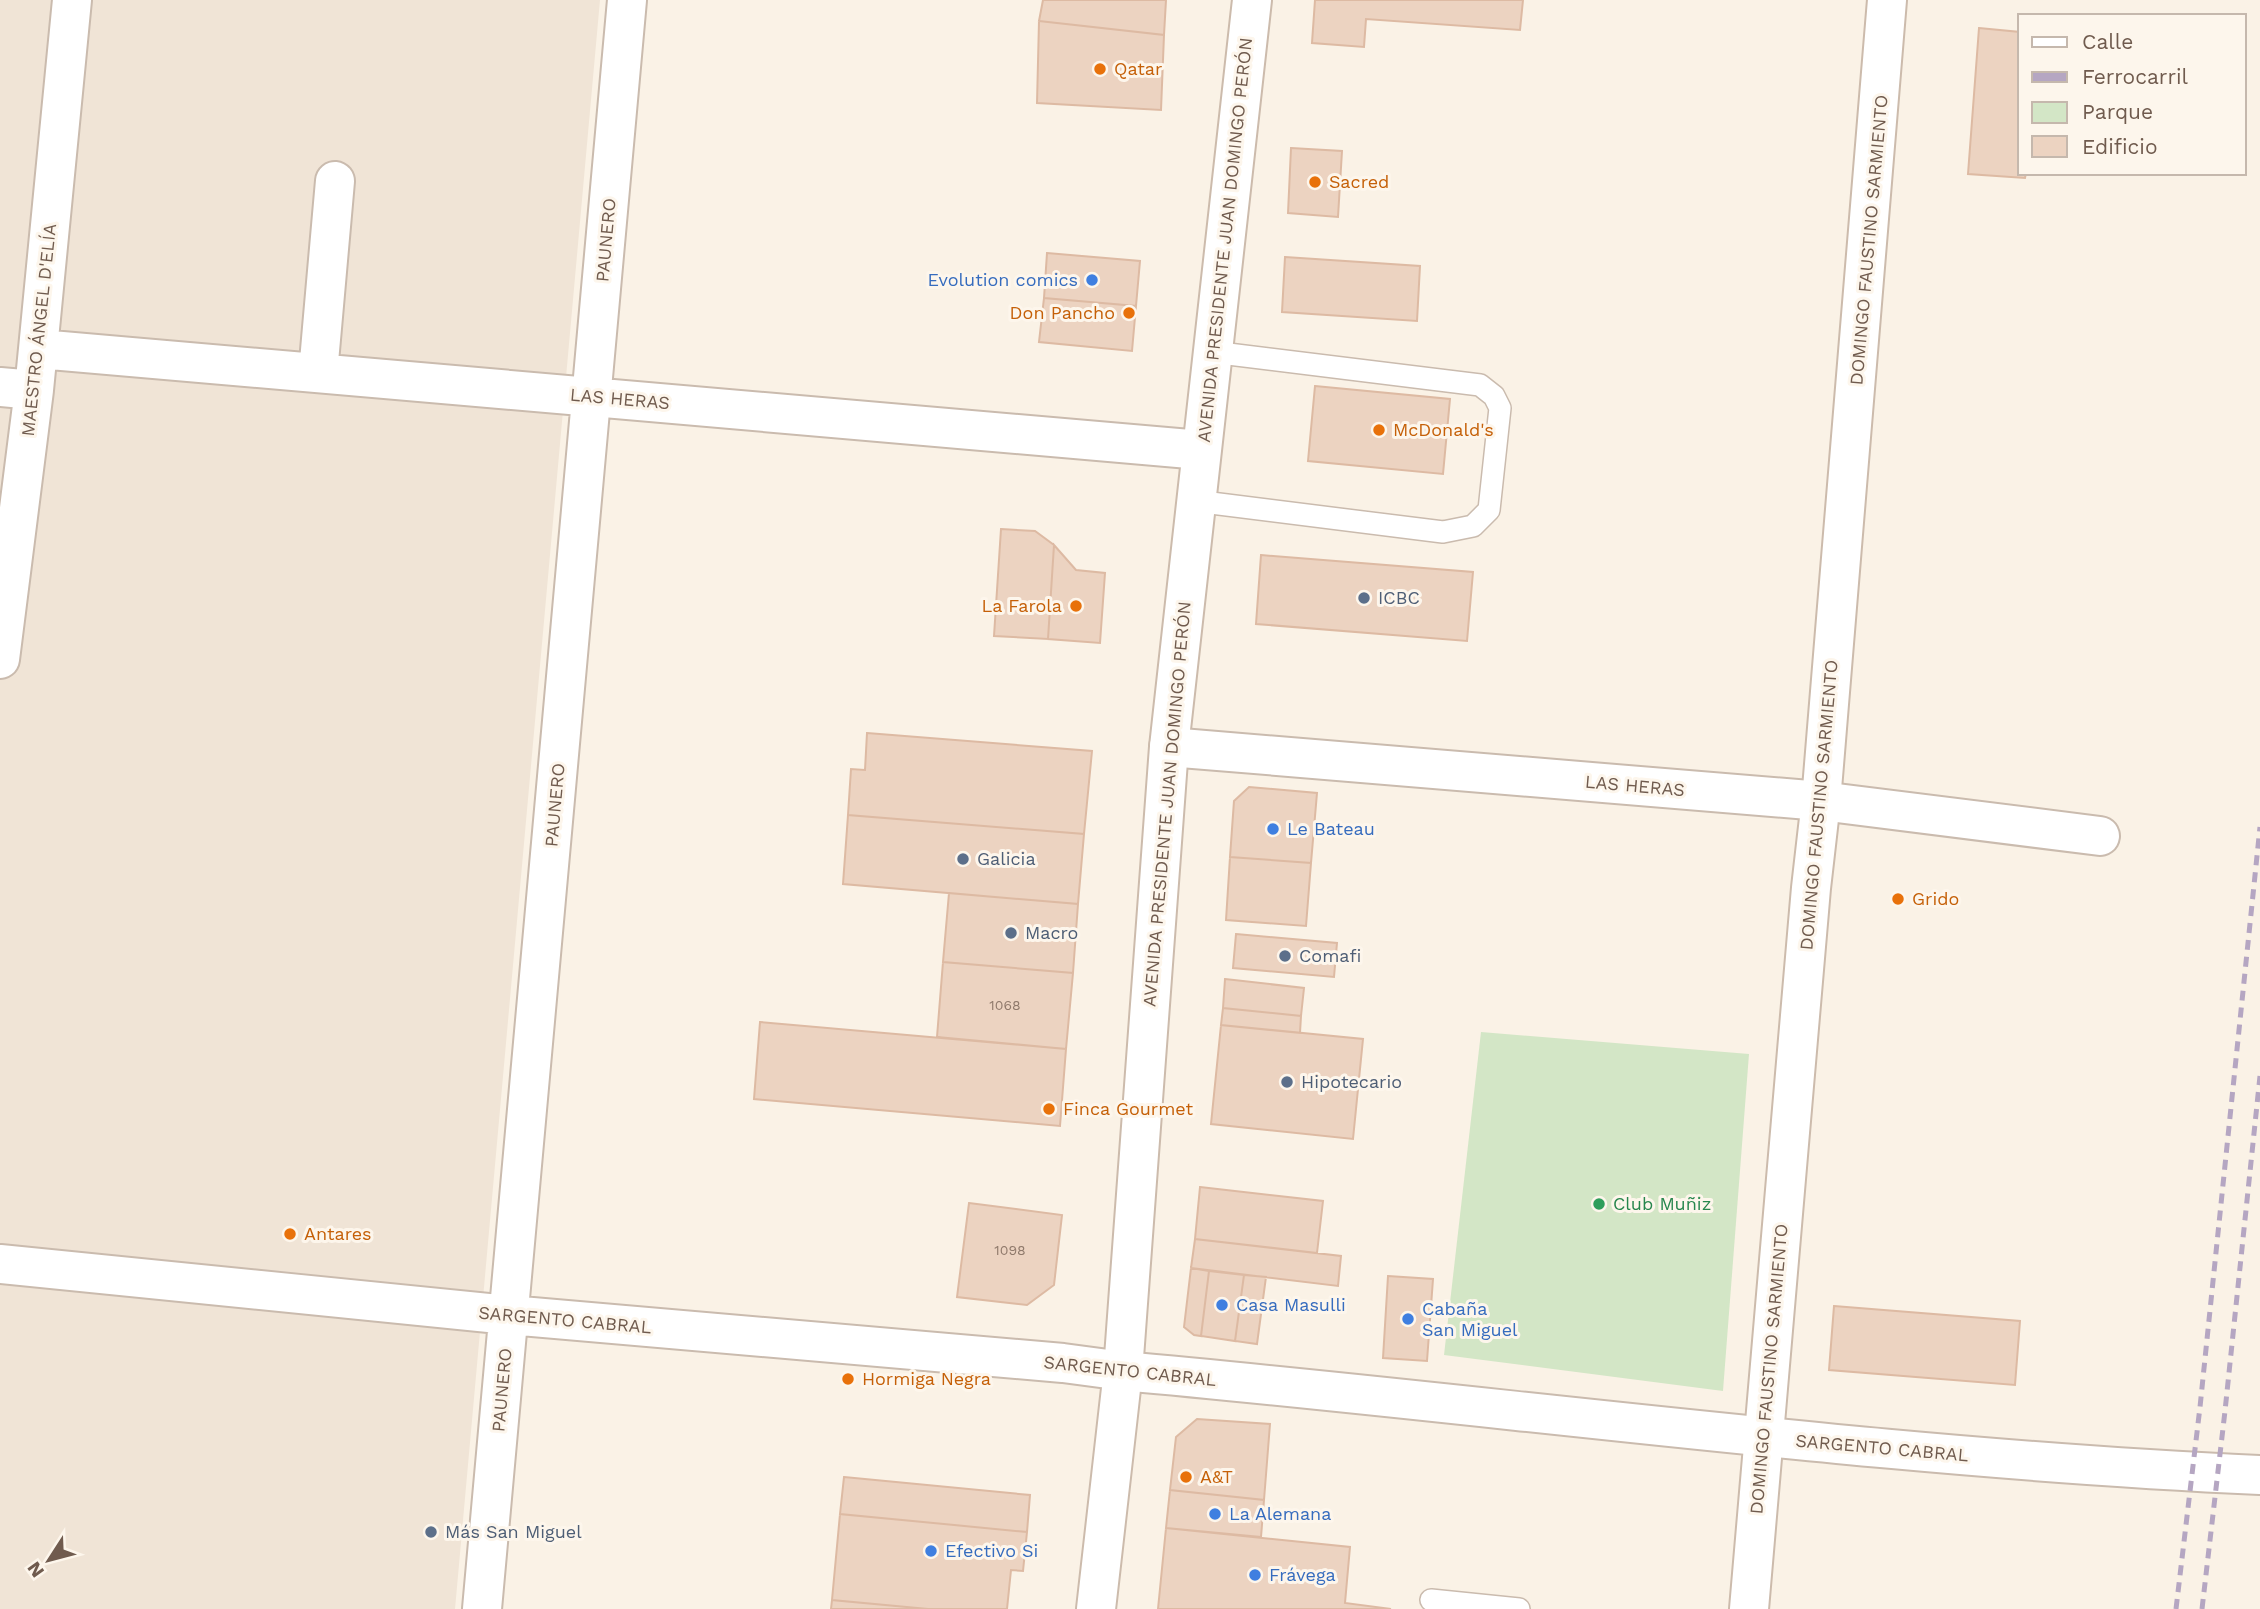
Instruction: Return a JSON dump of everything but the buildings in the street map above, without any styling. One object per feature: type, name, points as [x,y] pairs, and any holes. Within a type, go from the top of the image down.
[{"type":"street","name":"MAESTRO ÁNGEL D'ELÍA","points":[[0,659],[17,389],[39,349],[72,0]]},
{"type":"street","name":"PAUNERO","points":[[482,1609],[627,0]]},
{"type":"street","name":"AVENIDA PRESIDENTE JUAN DOMINGO PERÓN","points":[[1096,1609],[1123,1371],[1169,747],[1252,0]]},
{"type":"street","name":"DOMINGO FAUSTINO SARMIENTO","points":[[1749,1609],[1821,801],[1887,0]]},
{"type":"street","points":[[318,373],[335,181]]},
{"type":"street","name":"LAS HERAS","points":[[39,349],[1202,450]]},
{"type":"street","name":"LAS HERAS","points":[[1169,747],[1821,801],[2100,836]]},
{"type":"street","name":"SARGENTO CABRAL","points":[[0,1264],[509,1315],[1063,1363],[1763,1438],[2134,1469],[2260,1475]]},
{"type":"lane","points":[[1195,501],[1444,532],[1473,526],[1489,510],[1500,408],[1494,396],[1480,385],[1212,352]]},
{"type":"lane","points":[[1431,1600],[1519,1609]]},
{"type":"shaded area","points":[[0,0],[600,0],[455,1609],[0,1609]]},
{"type":"green space","name":"Club Muñiz","points":[[1481,1032],[1749,1054],[1723,1391],[1444,1355]]},
{"type":"railway","points":[[2176,1609],[2200,1407],[2260,827]]},
{"type":"railway","points":[[2202,1609],[2260,1076]]},
{"type":"place","name":"Qatar","points":[[1100,69]]},
{"type":"place","name":"Sacred","points":[[1315,182]]},
{"type":"place","name":"Evolution comics","points":[[1092,280]]},
{"type":"place","name":"Don Pancho","points":[[1129,313]]},
{"type":"place","name":"McDonald's","points":[[1379,430]]},
{"type":"place","name":"ICBC","points":[[1364,598]]},
{"type":"place","name":"La Farola","points":[[1076,606]]},
{"type":"place","name":"Le Bateau","points":[[1273,829]]},
{"type":"place","name":"Galicia","points":[[963,859]]},
{"type":"place","name":"Grido","points":[[1898,899]]},
{"type":"place","name":"Macro","points":[[1011,933]]},
{"type":"place","name":"Comafi","points":[[1285,956]]},
{"type":"place","name":"Hipotecario","points":[[1287,1082]]},
{"type":"place","name":"Finca Gourmet","points":[[1049,1109]]},
{"type":"place","name":"Club Muñiz","points":[[1599,1204]]},
{"type":"place","name":"Antares","points":[[290,1234]]},
{"type":"place","name":"Casa Masulli","points":[[1222,1305]]},
{"type":"place","name":"Cabaña San Miguel","points":[[1408,1319]]},
{"type":"place","name":"Hormiga Negra","points":[[848,1379]]},
{"type":"place","name":"A&T","points":[[1186,1477]]},
{"type":"place","name":"La Alemana","points":[[1215,1514]]},
{"type":"place","name":"Más San Miguel","points":[[431,1532]]},
{"type":"place","name":"Efectivo Si","points":[[931,1551]]},
{"type":"place","name":"Frávega","points":[[1255,1575]]}]
